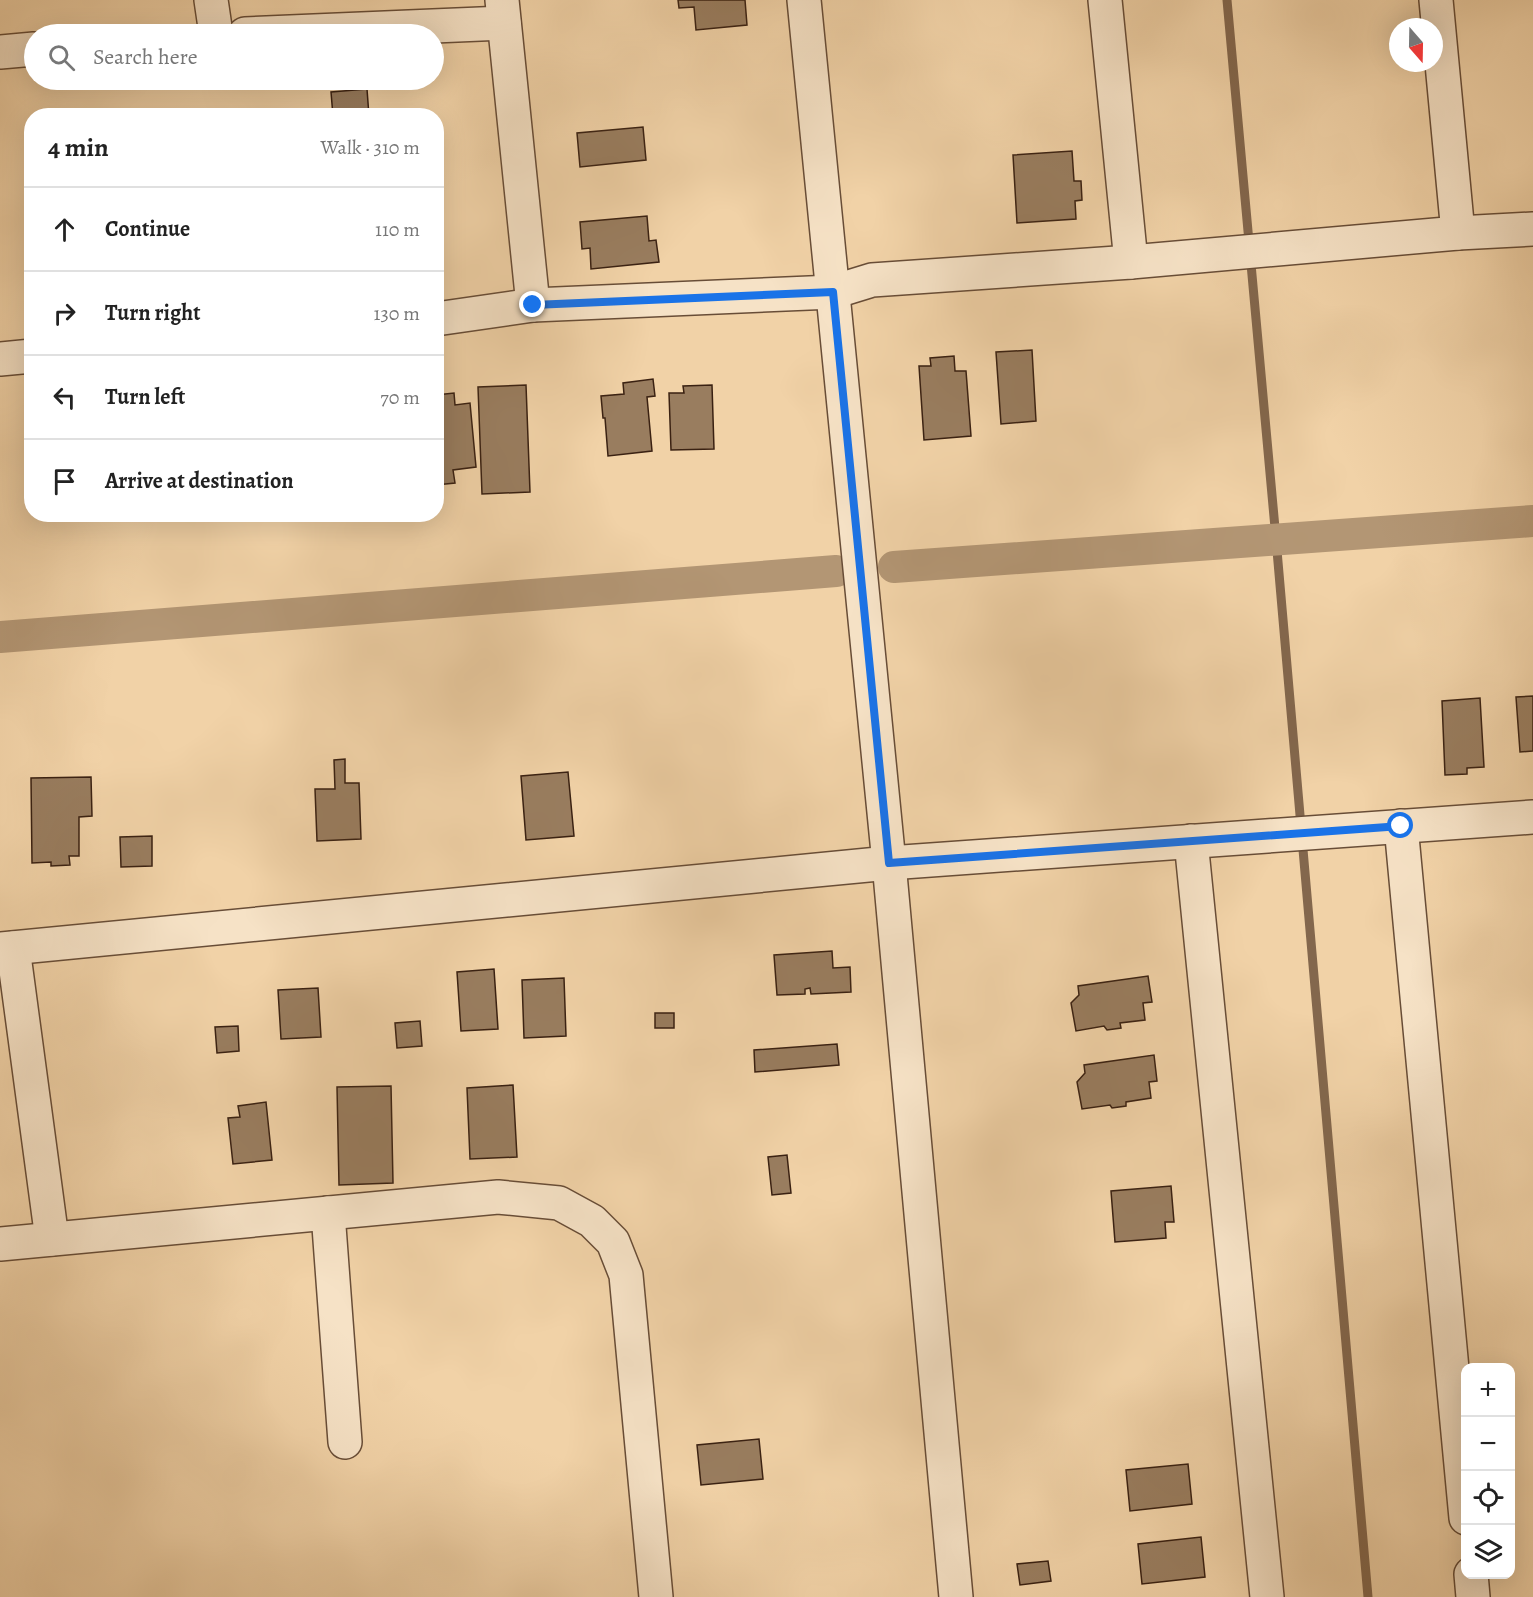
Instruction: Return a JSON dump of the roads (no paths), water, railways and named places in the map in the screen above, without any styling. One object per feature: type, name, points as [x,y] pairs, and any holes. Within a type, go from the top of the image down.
[{"type":"street","points":[[211,0],[215,24]]},
{"type":"street","points":[[804,0],[889,863],[956,1597]]},
{"type":"street","points":[[1105,0],[1131,262]]},
{"type":"street","points":[[1436,0],[1458,233]]},
{"type":"street","points":[[357,24],[503,11],[533,305]]},
{"type":"street","points":[[0,52],[24,50]]},
{"type":"street","points":[[444,318],[533,305],[833,292],[872,280],[1131,262],[1458,233],[1533,229]]},
{"type":"street","points":[[0,359],[24,357]]},
{"type":"street","points":[[52,1239],[6,948],[889,863],[1533,818]]},
{"type":"street","points":[[1401,826],[1462,1471]]},
{"type":"street","points":[[1191,841],[1266,1597]]},
{"type":"street","points":[[0,1244],[498,1197],[559,1203],[592,1221],[613,1242],[626,1275],[657,1597]]},
{"type":"street","points":[[328,1213],[345,1442]]},
{"type":"street","points":[[1471,1579],[1473,1597]]},
{"type":"waterway","points":[[1227,0],[1368,1597]]},
{"type":"waterway","points":[[894,567],[1533,521]]},
{"type":"waterway","points":[[0,637],[836,571]]}]
